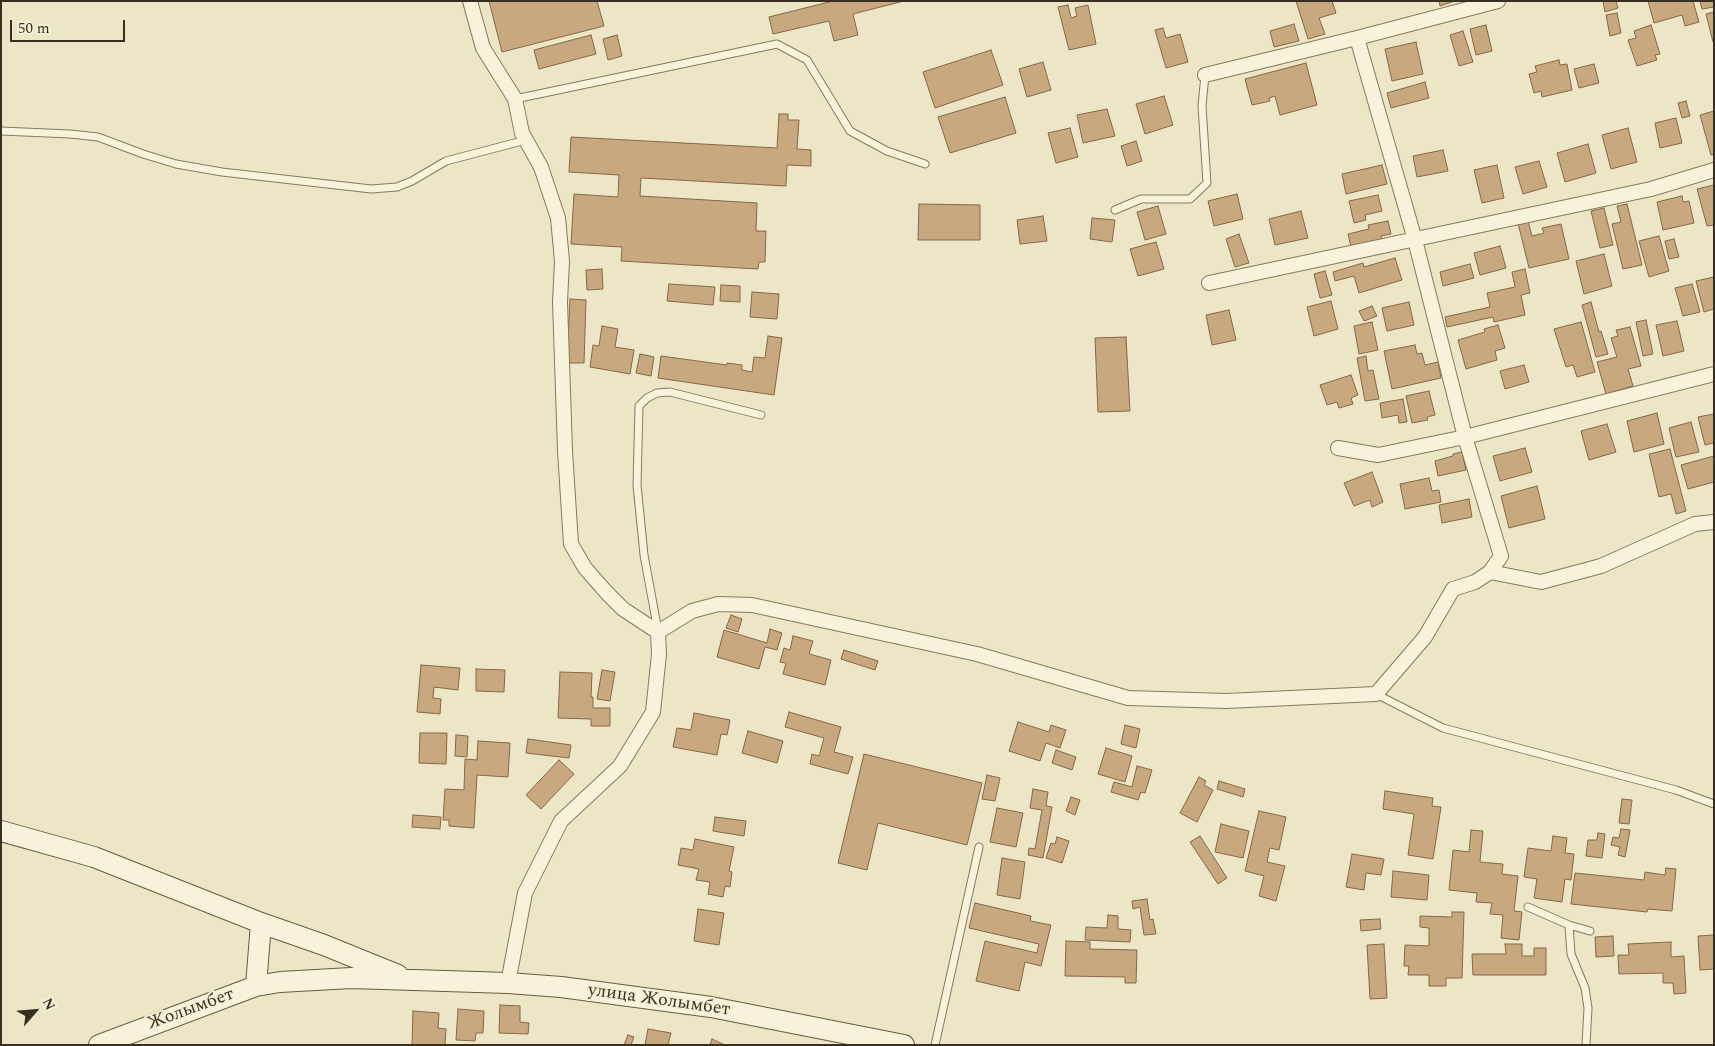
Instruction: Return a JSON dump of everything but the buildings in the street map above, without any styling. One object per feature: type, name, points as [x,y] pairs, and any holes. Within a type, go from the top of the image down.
[{"type":"street","points":[[470,1],[483,48],[514,99],[522,133],[541,167],[558,218],[562,261],[560,312],[565,451],[571,544],[585,568],[623,609],[658,632]]},
{"type":"street","points":[[1205,75],[1498,1]]},
{"type":"street","points":[[658,632],[692,611],[718,604],[752,605],[977,654],[1128,698],[1226,701],[1376,694],[1425,637],[1453,589],[1475,582],[1490,572],[1501,556],[1465,437],[1415,240],[1357,38]]},
{"type":"street","points":[[1209,283],[1651,189],[1714,170]]},
{"type":"street","points":[[1338,448],[1378,456],[1465,437],[1714,374]]},
{"type":"street","points":[[1490,572],[1541,582],[1601,566],[1695,524],[1714,522]]},
{"type":"street","points":[[508,983],[525,893],[562,821],[620,766],[653,712],[659,654],[658,632]]},
{"type":"street","points":[[1,831],[94,857],[261,923],[324,944],[411,980]]},
{"type":"street","points":[[256,986],[261,923]]},
{"type":"street","name":"Жолымбет","points":[[99,1045],[256,986],[280,982],[351,978],[411,980]]},
{"type":"street","name":"улица Жолымбет","points":[[411,980],[508,983],[561,987],[711,1007],[904,1045]]},
{"type":"lane","points":[[514,99],[777,44],[807,60],[850,131],[887,151],[925,164]]},
{"type":"lane","points":[[1115,210],[1141,199],[1190,198],[1207,183],[1202,106],[1205,75]]},
{"type":"lane","points":[[1,131],[98,137],[176,164],[222,172],[371,189],[397,187],[446,162],[526,140]]},
{"type":"lane","points":[[658,632],[644,555],[637,485],[639,406],[647,398],[658,393],[670,392],[761,415]]},
{"type":"lane","points":[[1376,694],[1443,728],[1676,790],[1714,804]]},
{"type":"lane","points":[[935,1045],[979,847]]},
{"type":"lane","points":[[1528,908],[1569,926],[1590,931]]},
{"type":"lane","points":[[1569,926],[1571,954],[1585,988],[1588,1008],[1586,1045]]}]
